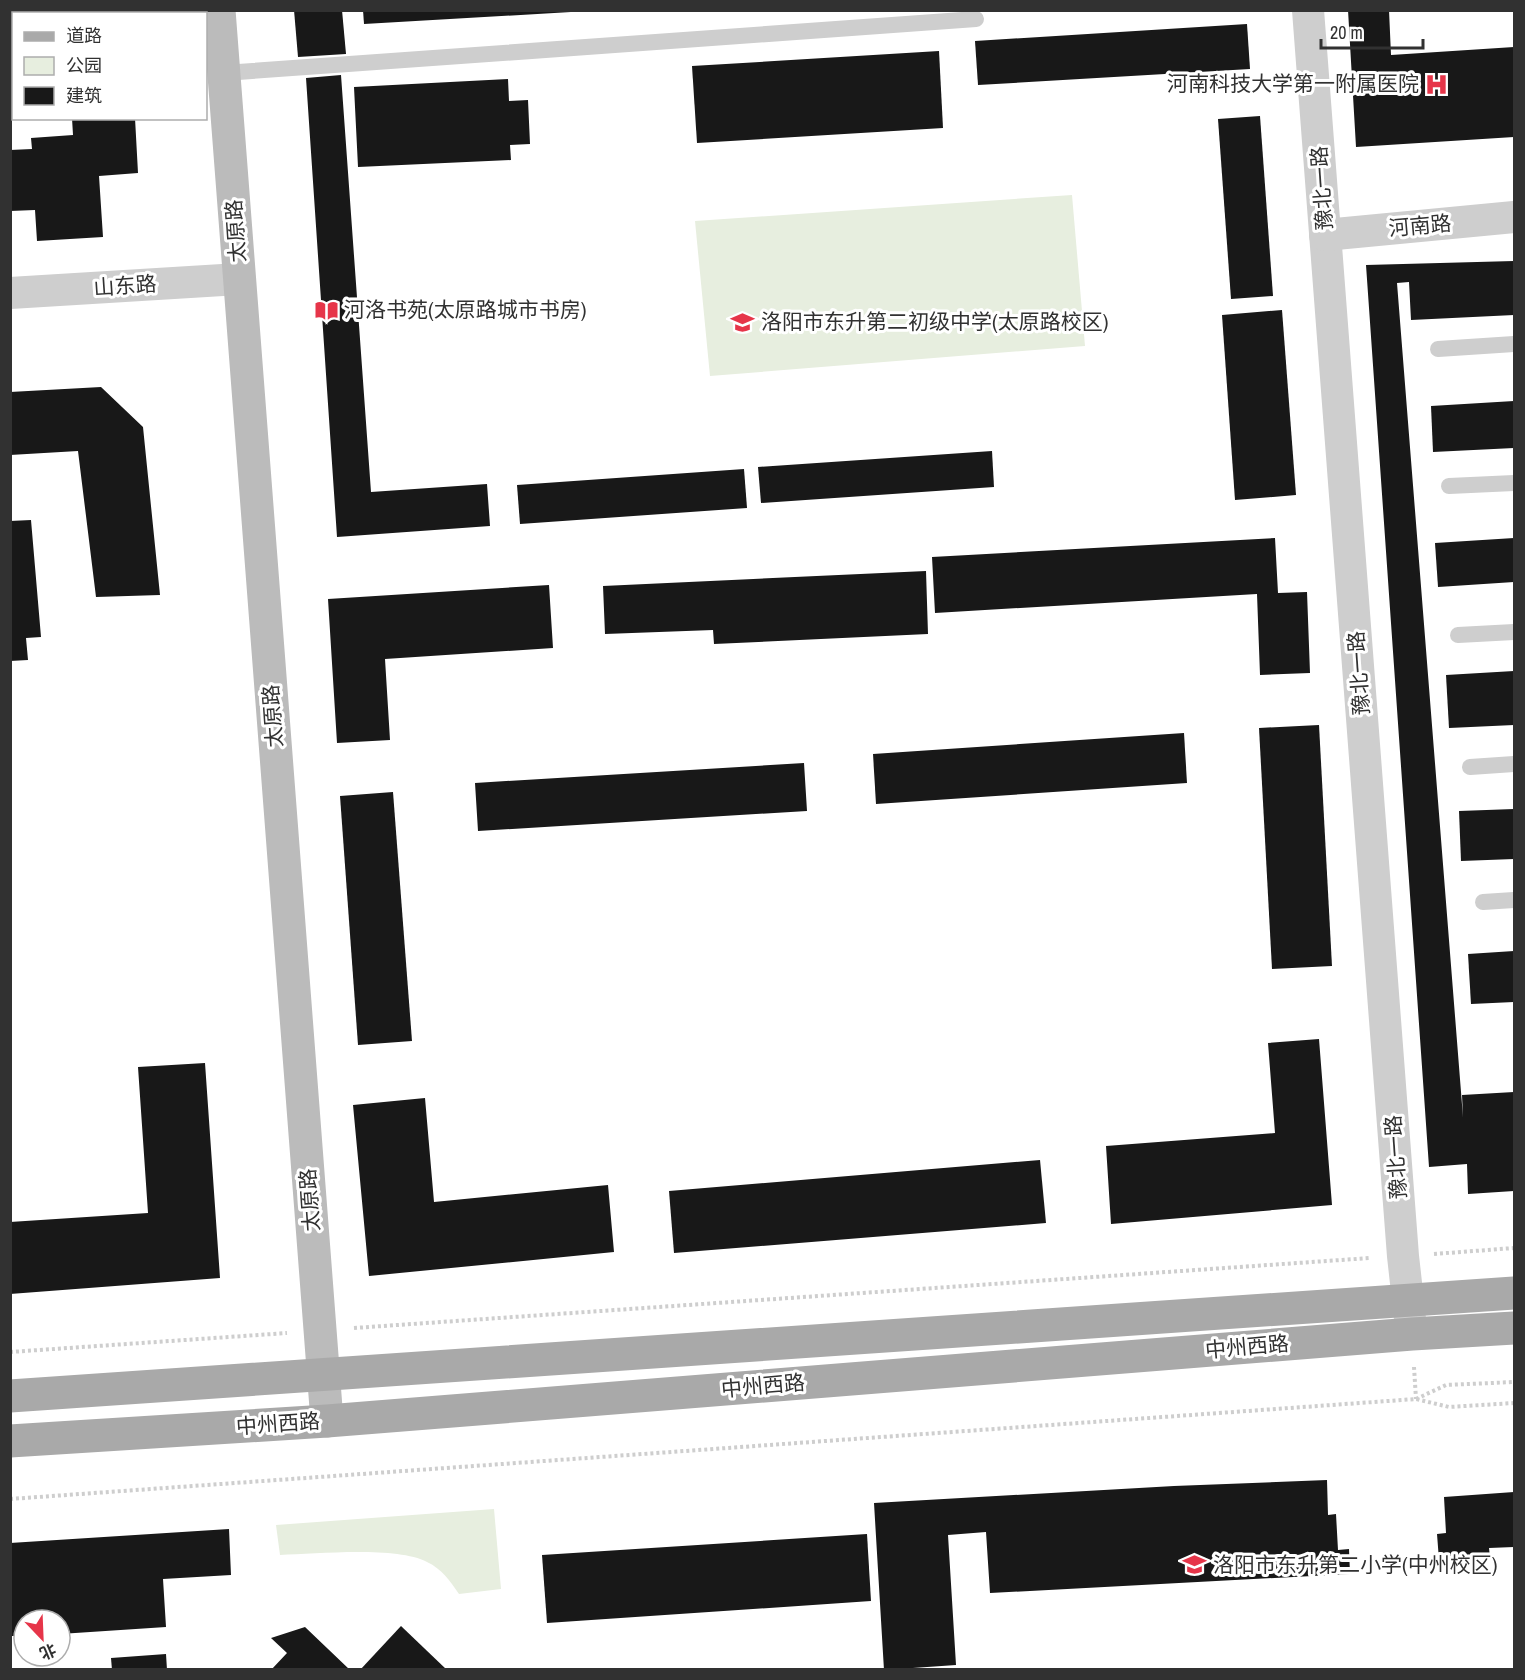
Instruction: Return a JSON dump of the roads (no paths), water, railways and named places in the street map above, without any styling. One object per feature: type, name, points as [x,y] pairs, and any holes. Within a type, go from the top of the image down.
[{"type":"main road","name":"太原路","points":[[219,10],[327,1420]]},
{"type":"main road","name":"中州西路","points":[[10,1396],[1515,1293]]},
{"type":"main road","name":"中州西路","points":[[10,1441],[327,1420],[1412,1334],[1515,1328]]},
{"type":"street","name":"豫北一路","points":[[1308,10],[1403,1256],[1412,1334]]},
{"type":"street","name":"河南路","points":[[1325,235],[1515,217]]},
{"type":"street","name":"山东路","points":[[10,293],[239,279]]},
{"type":"lane","points":[[224,73],[976,19]]},
{"type":"lane","points":[[1438,349],[1515,344]]},
{"type":"lane","points":[[1449,486],[1515,483]]},
{"type":"lane","points":[[1458,635],[1515,632]]},
{"type":"lane","points":[[1470,767],[1515,764]]},
{"type":"lane","points":[[1483,902],[1515,900]]},
{"type":"place","name":"河南科技大学第一附属医院","points":[[1437,84]]},
{"type":"place","name":"河洛书苑(太原路城市书房)","points":[[326,310]]},
{"type":"place","name":"洛阳市东升第二初级中学(太原路校区)","points":[[743,322]]},
{"type":"place","name":"洛阳市东升第二小学(中州校区)","points":[[1195,1565]]}]
